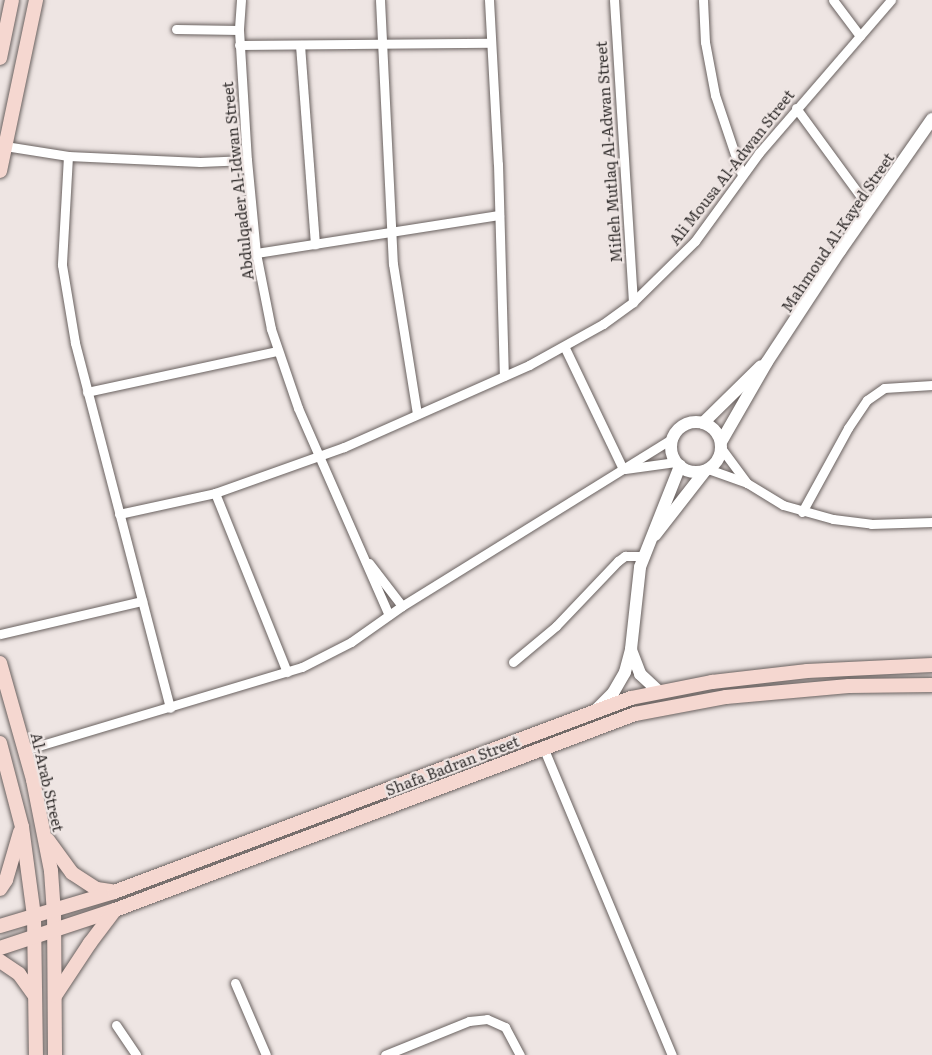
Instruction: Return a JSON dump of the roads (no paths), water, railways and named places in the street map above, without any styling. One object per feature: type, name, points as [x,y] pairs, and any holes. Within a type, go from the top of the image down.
[{"type":"main road","points":[[0,58],[12,0]]},
{"type":"main road","points":[[0,171],[36,0]]},
{"type":"main road","name":"Al-Arab Street","points":[[0,663],[25,750],[45,833],[54,910],[55,1055]]},
{"type":"main road","name":"Shafa Badran Street","points":[[0,926],[114,892],[596,710],[659,692],[711,682],[807,671],[932,665]]},
{"type":"main road","name":"Shafa Badran Street","points":[[0,948],[115,910],[635,714],[726,697],[849,686],[932,685]]},
{"type":"main road","points":[[0,743],[22,827],[34,916],[36,1055]]},
{"type":"main road","points":[[0,889],[9,872],[22,827]]},
{"type":"main road","points":[[45,833],[72,873],[97,889],[114,892]]},
{"type":"main road","points":[[54,998],[115,910]]},
{"type":"main road","points":[[0,961],[19,974],[35,996]]},
{"type":"street","name":"Abdulqader Al-Idwan Street","points":[[241,0],[239,45],[256,253],[277,351],[319,457],[389,615]]},
{"type":"street","points":[[380,0],[395,280],[417,414]]},
{"type":"street","points":[[489,0],[504,376]]},
{"type":"street","name":"Mifleh Mutlaq Al-Adwan Street","points":[[614,0],[633,302]]},
{"type":"street","points":[[703,0],[705,42],[715,95],[742,175]]},
{"type":"street","points":[[833,0],[860,36]]},
{"type":"street","name":"Ali Mousa Al-Adwan Street","points":[[118,514],[215,493],[319,457],[565,348],[633,302],[695,241],[742,175],[796,108],[891,0]]},
{"type":"street","points":[[176,28],[239,30]]},
{"type":"street","points":[[239,45],[491,43]]},
{"type":"street","points":[[300,45],[315,244]]},
{"type":"street","points":[[796,108],[870,209]]},
{"type":"street","name":"Mahmoud Al-Kayed Street","points":[[721,445],[767,362],[932,119]]},
{"type":"street","points":[[5,146],[68,156],[200,162],[247,160]]},
{"type":"street","points":[[68,156],[62,265],[75,343],[170,708]]},
{"type":"street","points":[[256,253],[499,215]]},
{"type":"street","points":[[565,348],[623,469]]},
{"type":"street","points":[[87,392],[277,351]]},
{"type":"street","name":"Mahmoud Al-Kayed Street","points":[[703,423],[767,362]]},
{"type":"street","points":[[802,512],[848,428],[867,400],[884,388],[932,385]]},
{"type":"street","points":[[25,750],[287,672],[351,642],[402,606],[673,438],[680,428],[691,423],[703,423],[714,430],[721,445],[747,483]]},
{"type":"street","points":[[596,710],[620,683],[631,649],[635,595],[643,556],[678,464],[672,451],[673,438]]},
{"type":"street","points":[[648,543],[706,470],[717,461],[721,445]]},
{"type":"street","points":[[623,469],[678,464],[692,472],[706,470],[747,483],[783,505],[802,512],[850,523],[932,522]]},
{"type":"street","points":[[215,493],[287,672]]},
{"type":"street","name":"Abdulqader Al-Idwan Street","points":[[364,556],[402,606]]},
{"type":"street","points":[[513,662],[556,626],[618,561],[625,556],[643,556]]},
{"type":"street","points":[[0,634],[142,602]]},
{"type":"street","points":[[631,649],[640,674],[659,692]]},
{"type":"street","points":[[543,747],[672,1055]]},
{"type":"street","points":[[235,983],[266,1055]]},
{"type":"street","points":[[385,1055],[470,1022],[487,1019],[505,1027],[520,1055]]},
{"type":"street","points":[[116,1025],[136,1055]]}]
